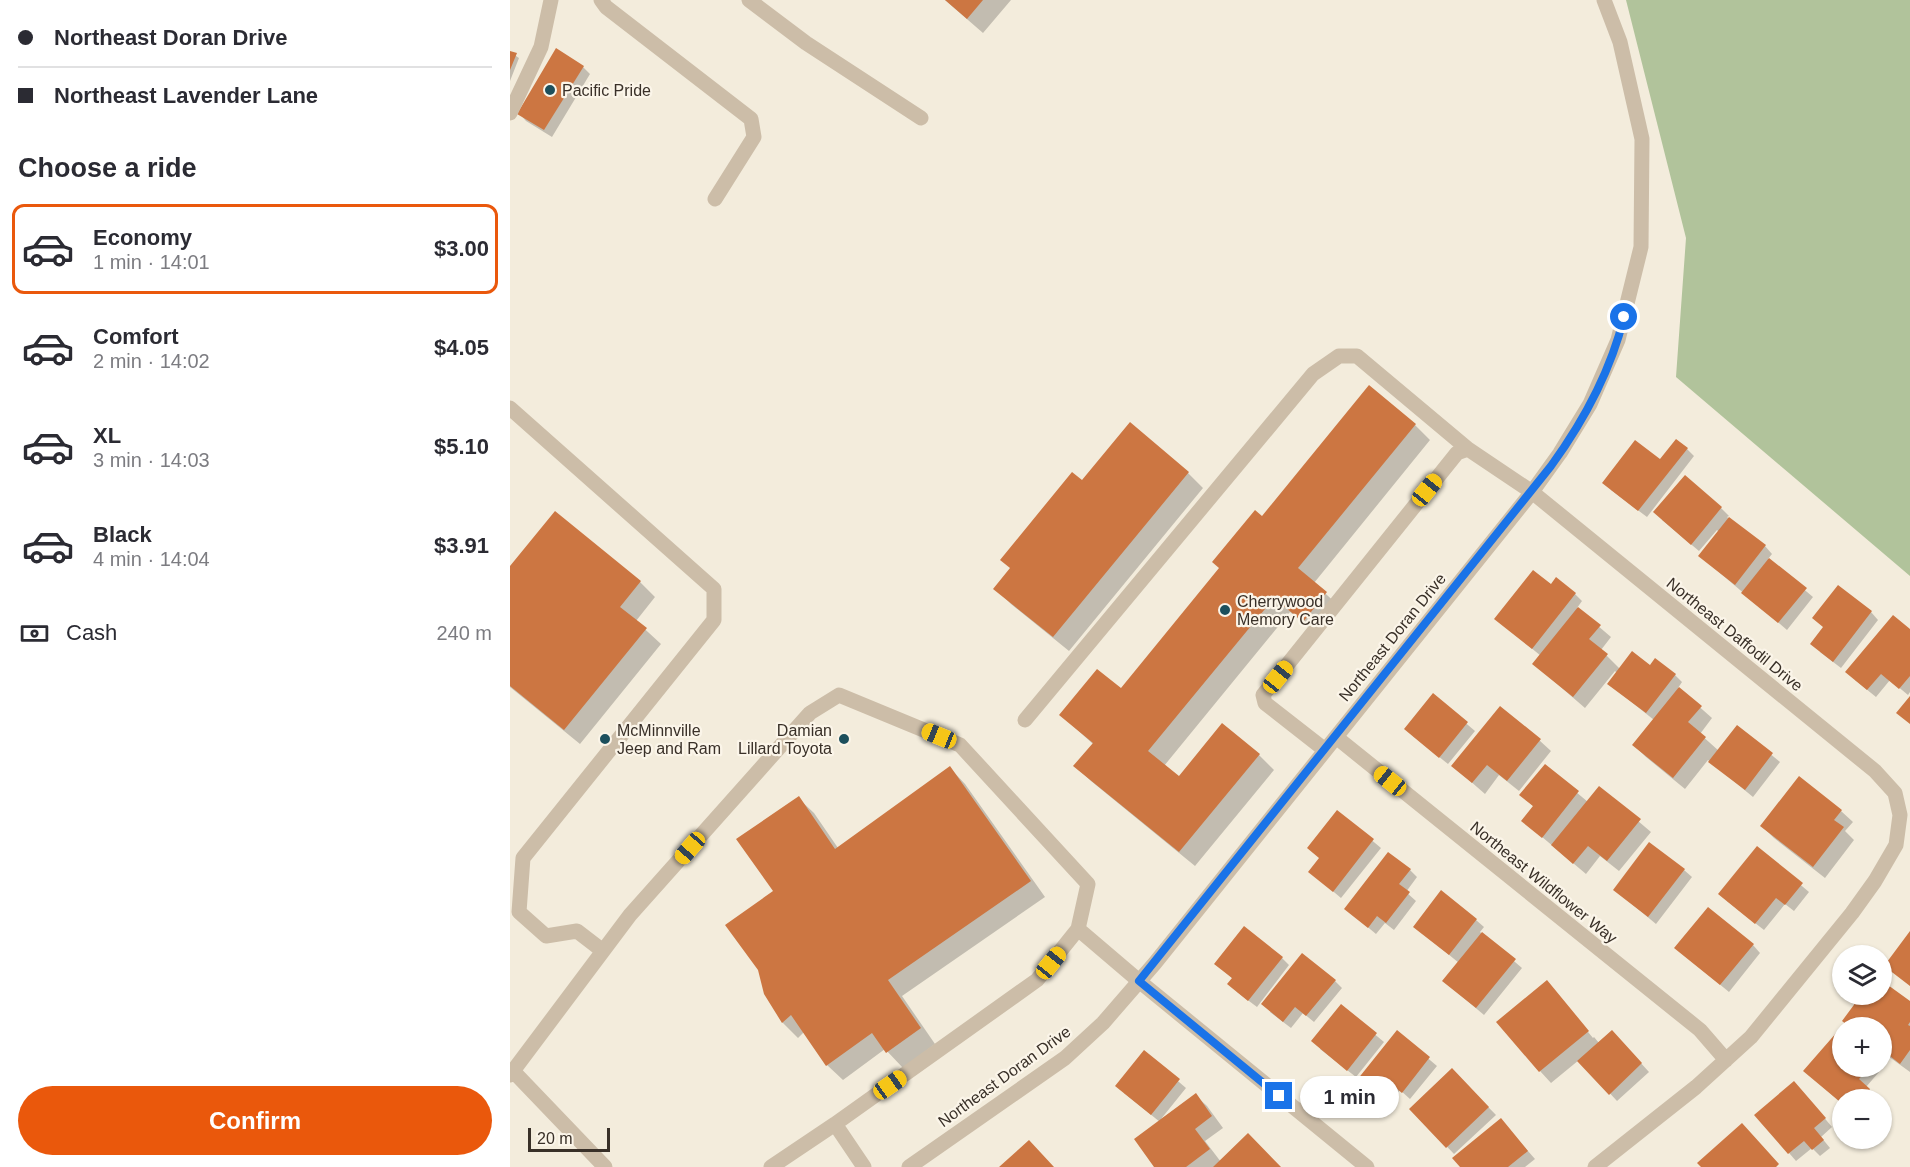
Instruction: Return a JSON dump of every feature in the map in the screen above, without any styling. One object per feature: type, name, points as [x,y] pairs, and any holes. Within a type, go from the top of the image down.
[{"type":"street","points":[[510,112],[541,47],[551,0]]},
{"type":"street","points":[[601,0],[606,7],[752,119],[754,137],[715,199]]},
{"type":"street","points":[[749,0],[806,43],[921,118]]},
{"type":"street","name":"Northeast Doran Drive","points":[[909,1167],[1065,1058],[1103,1023],[1532,492],[1560,453],[1590,404],[1618,340],[1641,247],[1642,139],[1620,42],[1604,0]]},
{"type":"street","name":"Northeast Daffodil Drive","points":[[1025,720],[1312,374],[1339,356],[1357,356],[1468,449],[1532,492],[1875,771],[1895,793],[1900,815],[1896,845],[1875,881],[1751,1036],[1726,1059]]},
{"type":"street","points":[[510,408],[714,589],[714,620],[523,858],[519,912],[546,936],[577,931],[603,951]]},
{"type":"street","points":[[1325,750],[1265,703],[1263,695],[1457,453],[1468,449]]},
{"type":"street","points":[[605,1167],[512,1073],[630,915],[810,713],[839,695],[960,745],[1088,884],[1078,929],[1037,980],[771,1167]]},
{"type":"street","name":"Northeast Wildflower Way","points":[[1336,737],[1700,1030],[1726,1059]]},
{"type":"street","points":[[1078,929],[1367,1167]]},
{"type":"street","points":[[1595,1167],[1696,1087],[1726,1059]]},
{"type":"street","points":[[835,1124],[864,1167]]},
{"type":"green space","points":[[1626,0],[1910,0],[1910,576],[1676,377],[1686,238]]},
{"type":"building","points":[[945,0],[983,0],[967,19]]},
{"type":"building","name":"Pacific Pride","points":[[556,48],[584,66],[544,130],[517,114]]},
{"type":"building","points":[[510,51],[517,53],[510,70]]},
{"type":"building","name":"Cherrywood Memory Care","points":[[1369,385],[1416,424],[1298,568],[1327,592],[1303,622],[1274,598],[1148,751],[1179,776],[1222,723],[1260,754],[1179,852],[1073,766],[1093,743],[1059,715],[1097,669],[1121,688],[1219,568],[1212,562],[1255,510],[1262,516]]},
{"type":"building","points":[[1130,422],[1189,472],[1053,637],[993,589],[1010,568],[1000,560],[1072,472],[1082,480]]},
{"type":"building","points":[[1676,439],[1688,448],[1638,511],[1602,483],[1635,440],[1660,459]]},
{"type":"building","points":[[1685,475],[1722,507],[1691,545],[1653,512]]},
{"type":"building","points":[[555,511],[641,581],[620,607],[647,628],[564,730],[510,686],[510,566]]},
{"type":"building","points":[[1729,517],[1766,545],[1735,585],[1698,556]]},
{"type":"building","points":[[1769,558],[1807,588],[1778,623],[1741,593]]},
{"type":"building","points":[[1533,570],[1551,584],[1556,577],[1576,593],[1532,649],[1494,619]]},
{"type":"building","points":[[1838,585],[1872,611],[1833,662],[1810,644],[1823,627],[1812,618]]},
{"type":"building","points":[[1578,607],[1601,625],[1589,639],[1608,654],[1573,697],[1532,664]]},
{"type":"building","points":[[1893,615],[1910,629],[1910,676],[1899,689],[1881,674],[1867,690],[1845,672]]},
{"type":"building","points":[[1632,651],[1650,665],[1655,658],[1676,674],[1646,713],[1607,684]]},
{"type":"building","points":[[1679,687],[1702,706],[1688,722],[1706,737],[1673,778],[1632,745]]},
{"type":"building","points":[[1433,693],[1468,722],[1439,758],[1404,729]]},
{"type":"building","points":[[1910,696],[1910,724],[1896,713]]},
{"type":"building","points":[[1500,706],[1541,739],[1507,781],[1487,765],[1472,783],[1451,766]]},
{"type":"building","points":[[1737,725],[1773,753],[1745,790],[1708,762]]},
{"type":"building","points":[[1545,764],[1579,791],[1542,838],[1521,821],[1533,806],[1519,795]]},
{"type":"building","points":[[950,766],[1031,881],[888,980],[921,1028],[886,1053],[872,1033],[826,1066],[791,1015],[782,1023],[764,994],[758,970],[725,925],[773,891],[736,839],[799,796],[835,849]]},
{"type":"building","points":[[1799,776],[1842,810],[1834,820],[1844,827],[1813,867],[1760,826]]},
{"type":"building","points":[[1599,786],[1641,819],[1607,861],[1588,846],[1573,864],[1551,845]]},
{"type":"building","points":[[1337,810],[1374,839],[1333,892],[1308,872],[1319,858],[1307,848]]},
{"type":"building","points":[[1649,842],[1685,869],[1648,917],[1613,890]]},
{"type":"building","points":[[1757,846],[1803,883],[1785,905],[1776,898],[1755,924],[1718,894]]},
{"type":"building","points":[[1388,852],[1411,869],[1399,884],[1410,892],[1386,923],[1377,916],[1368,928],[1344,909]]},
{"type":"building","points":[[1441,890],[1477,919],[1449,955],[1413,927]]},
{"type":"building","points":[[1708,907],[1754,944],[1720,985],[1674,948]]},
{"type":"building","points":[[1244,926],[1283,957],[1248,1001],[1227,984],[1232,978],[1214,964]]},
{"type":"building","points":[[1910,931],[1910,986],[1892,972],[1892,955]]},
{"type":"building","points":[[1482,932],[1516,959],[1476,1008],[1442,981]]},
{"type":"building","points":[[1302,953],[1336,980],[1306,1016],[1295,1007],[1283,1022],[1261,1004]]},
{"type":"building","points":[[1547,980],[1589,1031],[1539,1072],[1496,1022]]},
{"type":"building","points":[[1892,988],[1910,1001],[1908,1025],[1910,1026],[1910,1050],[1900,1064],[1892,1058],[1892,1017],[1845,1017],[1854,1005],[1892,1005]]},
{"type":"building","points":[[1341,1004],[1377,1033],[1347,1071],[1311,1041]]},
{"type":"building","points":[[1397,1030],[1430,1057],[1402,1093],[1391,1084],[1380,1098],[1357,1080]]},
{"type":"building","points":[[1612,1030],[1642,1063],[1609,1095],[1577,1061]]},
{"type":"building","points":[[1832,1038],[1832,1077],[1861,1077],[1859,1079],[1870,1089],[1832,1089],[1832,1095],[1803,1071]]},
{"type":"building","points":[[1144,1050],[1180,1079],[1151,1115],[1115,1086]]},
{"type":"building","points":[[1452,1068],[1489,1107],[1446,1148],[1409,1109]]},
{"type":"building","points":[[1794,1081],[1826,1118],[1814,1128],[1824,1140],[1812,1150],[1804,1141],[1788,1154],[1754,1115]]},
{"type":"building","points":[[1196,1093],[1212,1116],[1195,1129],[1210,1149],[1186,1167],[1154,1167],[1134,1139]]},
{"type":"building","points":[[1501,1118],[1528,1151],[1508,1167],[1460,1167],[1452,1158]]},
{"type":"building","points":[[1742,1123],[1779,1164],[1776,1167],[1701,1167],[1697,1163]]},
{"type":"building","points":[[1248,1133],[1281,1167],[1213,1167]]},
{"type":"building","points":[[1029,1140],[1054,1167],[999,1167]]},
{"type":"place","name":"Pacific Pride","points":[[550,90]]},
{"type":"place","name":"Cherrywood Memory Care","points":[[1225,610]]},
{"type":"place","name":"McMinnville Jeep and Ram","points":[[605,739]]},
{"type":"place","name":"Damian Lillard Toyota","points":[[844,739]]},
{"type":"route","points":[[1279,1096],[1139,981],[1551,466],[1590,404],[1618,340],[1624,317]]}]
